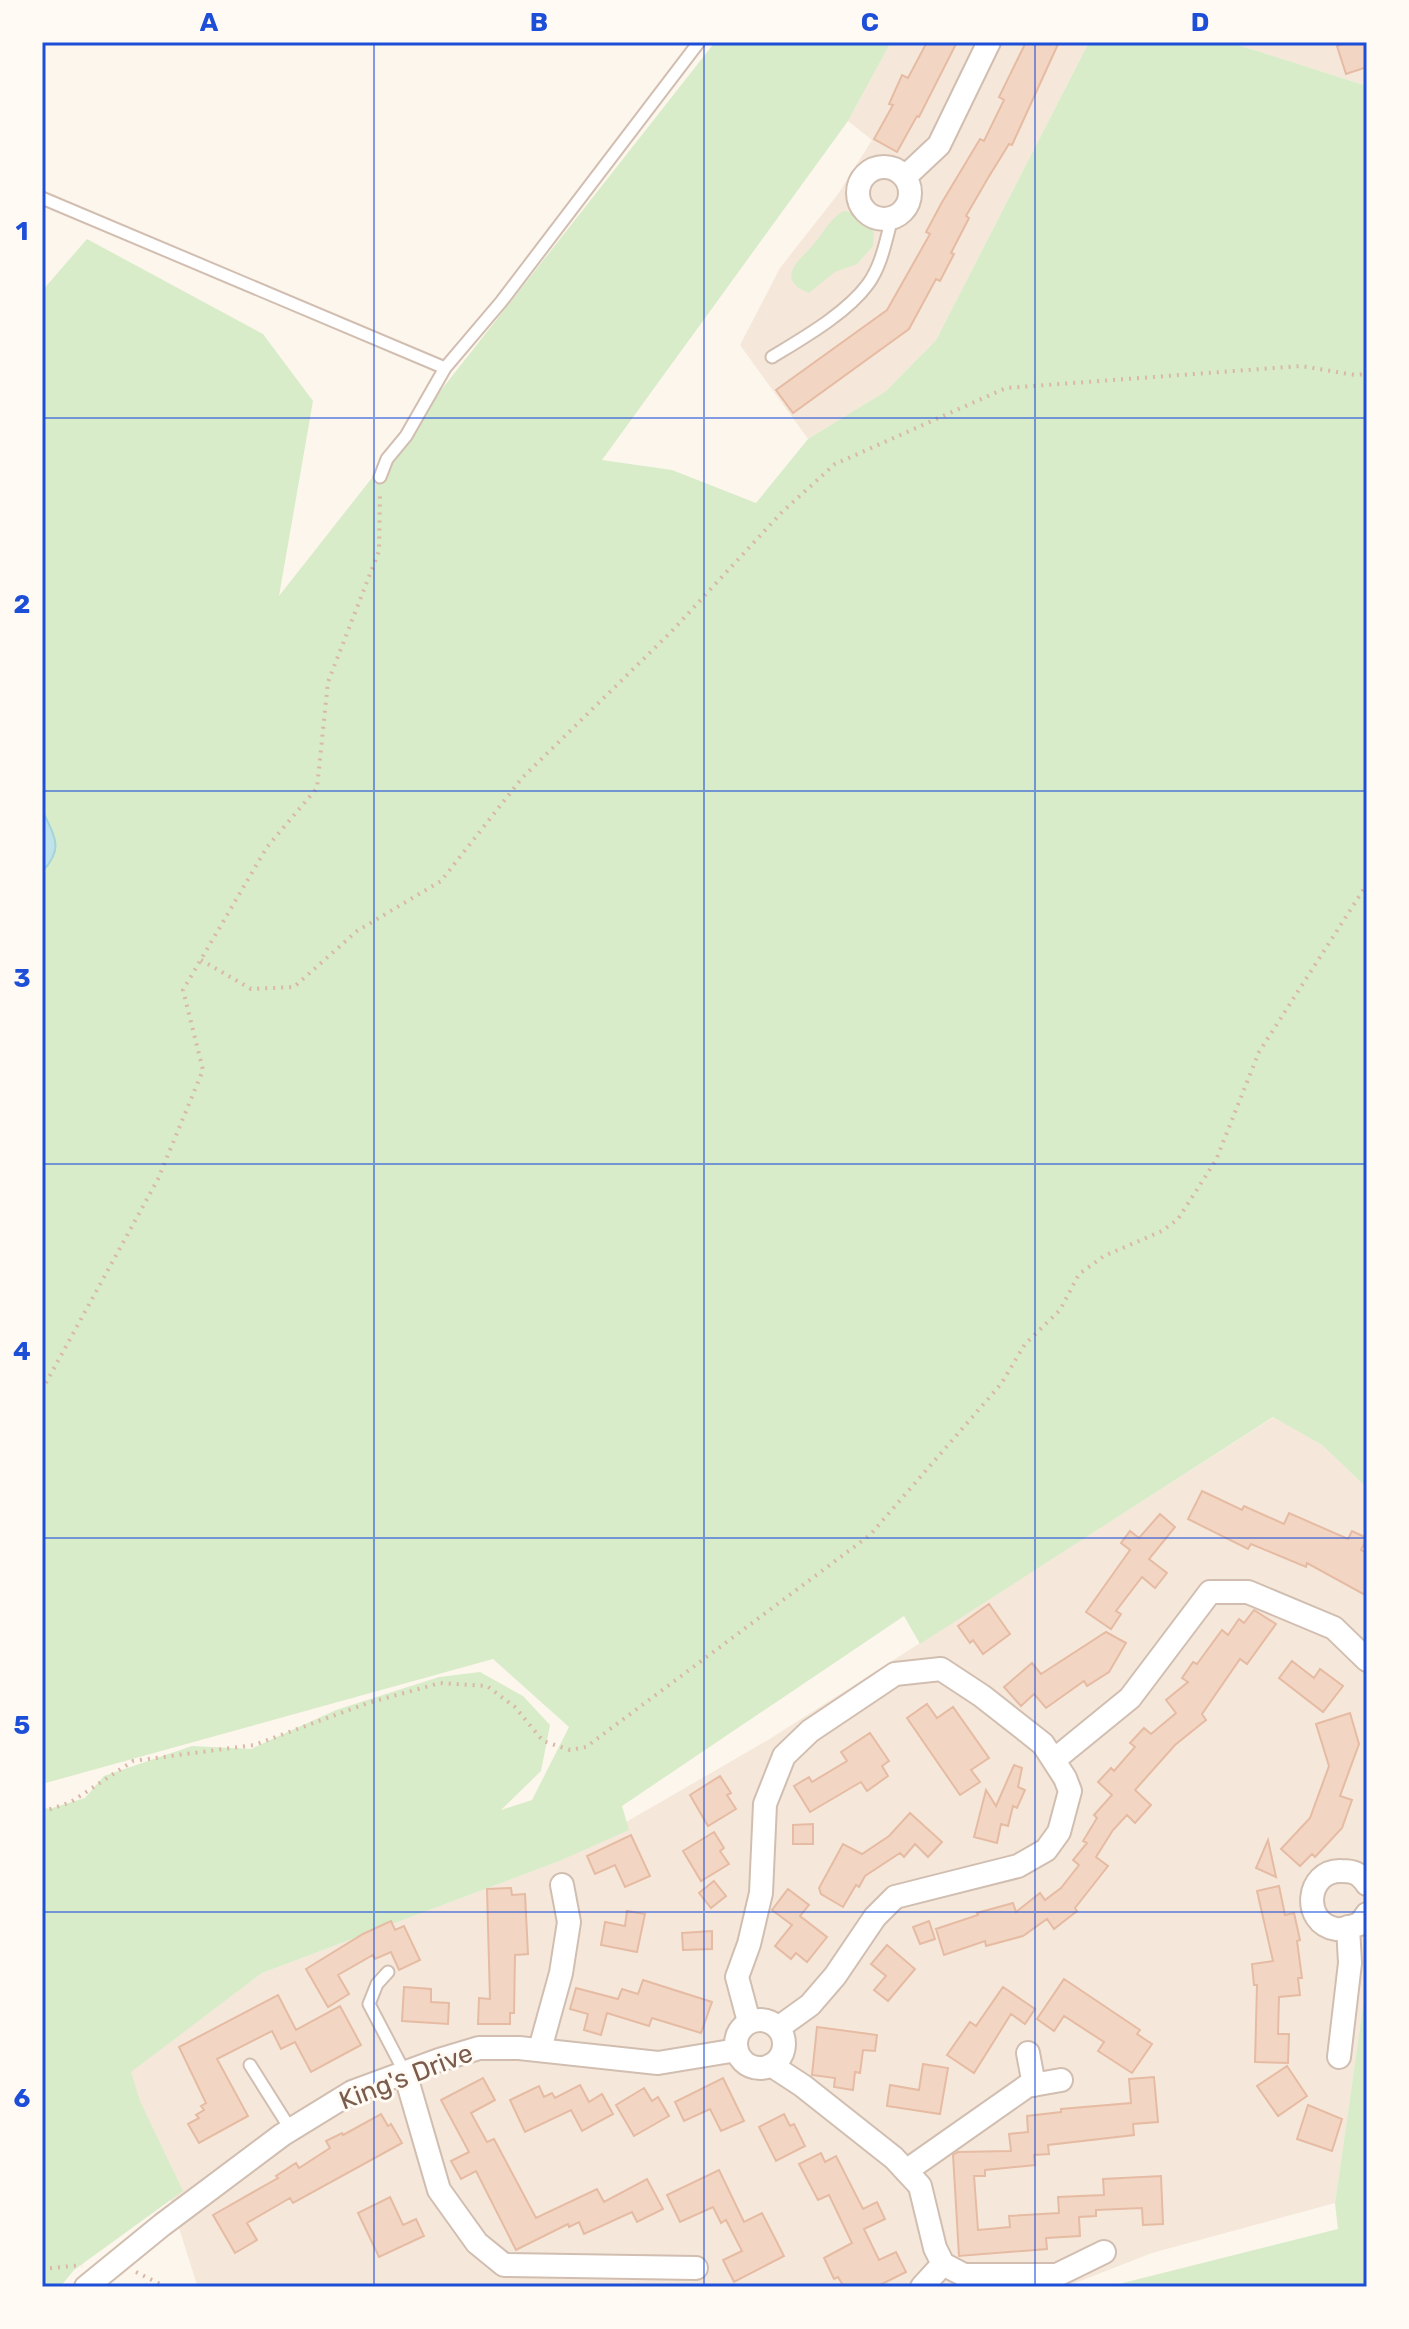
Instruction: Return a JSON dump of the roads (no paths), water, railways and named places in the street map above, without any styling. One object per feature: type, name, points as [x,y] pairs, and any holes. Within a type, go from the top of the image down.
[{"type":"street","points":[[905,177],[939,145],[989,42]]},
{"type":"street","points":[[882,167],[891,167],[905,177],[910,193],[905,208],[892,218],[875,217],[858,198],[861,181],[866,174],[882,167]]},
{"type":"street","points":[[1054,1760],[1130,1698],[1210,1592],[1248,1592],[1334,1628],[1367,1660]]},
{"type":"street","points":[[749,2022],[737,1977],[749,1944],[761,1893],[765,1804],[784,1756],[810,1731],[895,1674],[941,1669],[982,1696],[1043,1744],[1070,1791],[1059,1832],[1046,1850],[1018,1866],[895,1897],[875,1917],[835,1976],[810,2005],[778,2028]]},
{"type":"street","points":[[1365,1875],[1353,1871],[1330,1871],[1319,1879],[1312,1891],[1312,1905],[1320,1922],[1337,1930],[1360,1924],[1367,1914]]},
{"type":"street","points":[[540,2049],[561,1973],[569,1922],[562,1885]]},
{"type":"street","points":[[1339,2057],[1350,1963],[1348,1927]]},
{"type":"street","points":[[765,2020],[778,2028],[784,2041],[783,2048],[771,2065],[751,2066],[737,2050],[737,2037],[749,2022],[765,2020]]},
{"type":"street","name":"King's Drive","points":[[86,2287],[162,2225],[291,2130],[352,2092],[479,2048],[540,2049],[658,2063],[737,2050]]},
{"type":"street","points":[[1028,2053],[1034,2085]]},
{"type":"street","points":[[771,2065],[803,2086],[894,2158],[920,2186],[935,2248],[943,2264],[964,2275],[1057,2275],[1104,2252]]},
{"type":"street","points":[[405,2073],[439,2190],[477,2243],[504,2265],[696,2268]]},
{"type":"street","points":[[906,2171],[1027,2086],[1061,2080]]},
{"type":"street","points":[[922,2287],[943,2264]]},
{"type":"lane","points":[[380,477],[387,459],[406,436],[445,368],[501,302],[699,42]]},
{"type":"lane","points":[[42,198],[445,368]]},
{"type":"lane","points":[[772,357],[817,329],[869,283],[882,255],[892,218]]},
{"type":"lane","points":[[388,1972],[377,1984],[369,2004],[405,2073]]},
{"type":"lane","points":[[250,2065],[291,2130]]},
{"type":"water","points":[[45,816],[56,845],[53,857],[42,872],[42,820]]}]
